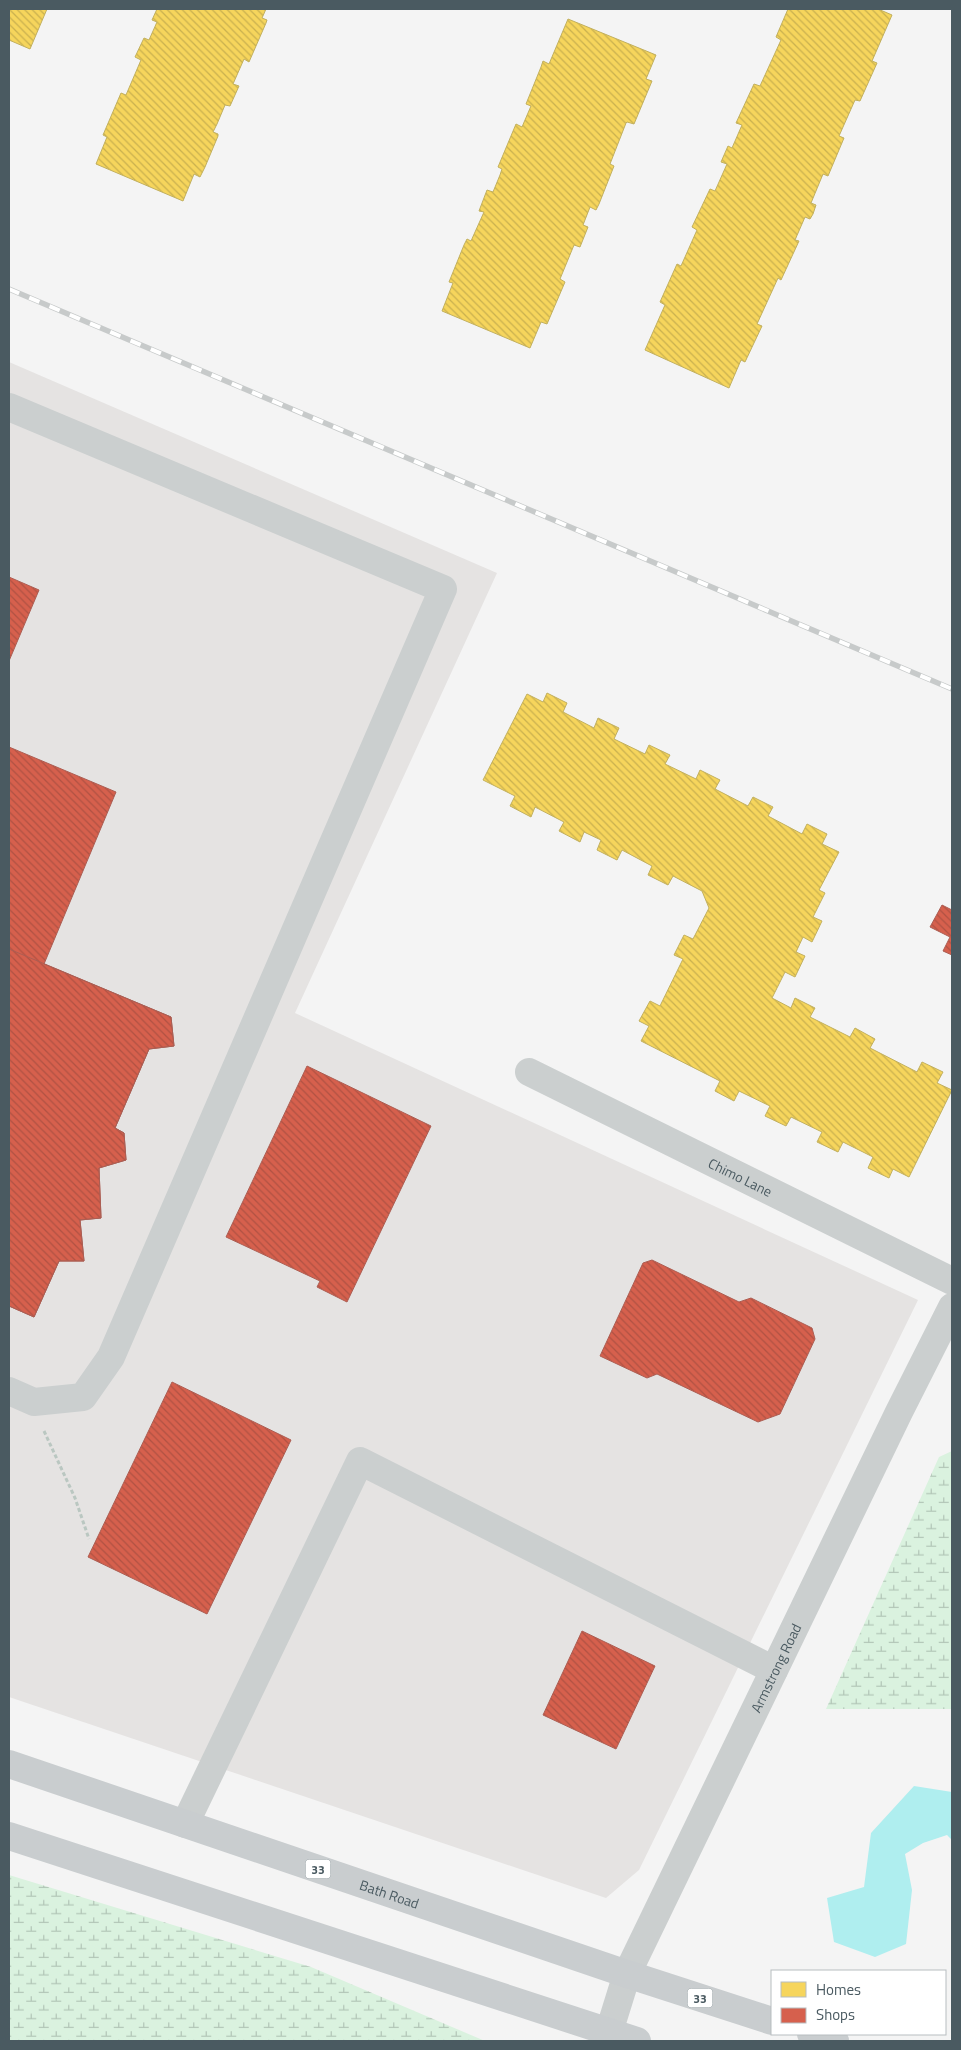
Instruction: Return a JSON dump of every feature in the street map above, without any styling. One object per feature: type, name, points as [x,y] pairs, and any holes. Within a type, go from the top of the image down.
[{"type":"main road","name":"Bath Road","points":[[9,1764],[627,1974],[771,2021]]},
{"type":"main road","points":[[9,1836],[637,2041]]},
{"type":"main road","points":[[815,2035],[835,2041]]},
{"type":"street","points":[[9,407],[443,589],[111,1357],[83,1396],[34,1402],[9,1392]]},
{"type":"street","name":"Chimo Lane","points":[[529,1072],[952,1281]]},
{"type":"street","name":"Armstrong Road","points":[[609,2032],[627,1974],[952,1307]]},
{"type":"street","points":[[185,1824],[360,1461],[774,1670]]},
{"type":"path","points":[[34,1402],[45,1432],[75,1498],[89,1539]]},
{"type":"shaded area","points":[[9,362],[497,573],[295,1013],[918,1300],[639,1870],[606,1898],[9,1697]]},
{"type":"green space","points":[[952,1451],[952,1709],[826,1709],[939,1457]]},
{"type":"green space","points":[[9,1875],[311,1967],[485,2041],[9,2041]]},
{"type":"water","points":[[914,1786],[952,1792],[952,1840],[947,1835],[923,1843],[905,1854],[912,1890],[906,1944],[875,1957],[834,1942],[827,1898],[864,1887],[871,1833]]},
{"type":"building: Homes","points":[[9,9],[47,9],[30,49],[9,40]]},
{"type":"building: Homes","points":[[157,9],[266,9],[262,18],[267,20],[249,62],[244,59],[233,84],[239,86],[230,106],[225,105],[213,132],[218,134],[218,136],[205,167],[200,177],[194,174],[183,201],[96,164],[107,137],[103,135],[121,93],[126,95],[141,60],[135,57],[144,38],[149,40],[157,22],[152,20]]},
{"type":"building: Homes","points":[[788,9],[878,9],[892,15],[872,61],[877,63],[860,101],[855,100],[839,136],[844,138],[828,176],[823,174],[811,203],[816,205],[813,214],[810,219],[805,217],[795,240],[799,241],[781,280],[778,278],[757,324],[762,326],[745,362],[741,360],[729,388],[645,350],[665,305],[660,302],[677,264],[681,266],[697,230],[692,227],[710,189],[715,191],[727,164],[721,162],[728,146],[732,148],[742,125],[736,123],[754,84],[760,86],[781,40],[776,37]]},
{"type":"building: Homes","points":[[568,19],[656,55],[646,79],[652,81],[634,124],[626,123],[610,164],[614,166],[599,204],[596,210],[590,207],[583,225],[588,227],[580,247],[574,245],[560,279],[565,282],[547,324],[541,322],[530,348],[442,311],[453,283],[449,282],[464,245],[467,239],[471,241],[484,212],[479,211],[487,190],[493,192],[502,169],[498,167],[516,124],[522,127],[531,106],[526,104],[543,61],[549,64]]},
{"type":"building: Homes","points":[[547,693],[567,703],[563,712],[594,728],[598,718],[619,728],[614,739],[645,754],[649,745],[670,755],[665,764],[696,779],[700,770],[720,780],[715,789],[748,806],[753,797],[773,807],[768,816],[802,834],[807,824],[827,834],[822,844],[839,852],[819,890],[825,893],[813,917],[822,921],[812,942],[803,937],[796,952],[805,956],[795,977],[785,972],[772,998],[791,1008],[795,998],[815,1008],[810,1017],[850,1037],[855,1028],[875,1039],[870,1048],[917,1072],[922,1062],[943,1072],[937,1083],[952,1090],[909,1177],[893,1169],[889,1178],[868,1168],[873,1157],[843,1142],[838,1152],[817,1142],[822,1132],[791,1117],[786,1126],[765,1116],[770,1106],[739,1091],[734,1101],[715,1091],[720,1081],[641,1041],[649,1026],[639,1021],[650,1001],[660,1006],[683,959],[674,955],[684,935],[693,939],[709,908],[702,891],[673,876],[668,885],[648,875],[652,866],[622,850],[617,860],[597,850],[601,840],[584,832],[580,842],[559,831],[564,822],[535,807],[531,817],[510,806],[515,796],[483,780],[527,694],[543,702]]},
{"type":"building: Shops","points":[[9,577],[39,590],[9,661]]},
{"type":"building: Shops","points":[[9,747],[116,792],[44,964],[171,1017],[174,1046],[149,1049],[115,1128],[124,1133],[126,1160],[99,1168],[101,1218],[80,1220],[84,1261],[59,1261],[34,1317],[9,1306]]},
{"type":"building: Shops","points":[[942,905],[952,910],[952,955],[943,951],[950,937],[930,927]]},
{"type":"building: Shops","points":[[9,949],[171,1017],[174,1046],[149,1049],[115,1128],[124,1133],[126,1160],[99,1168],[101,1218],[80,1220],[84,1261],[59,1261],[34,1317],[9,1306]]},
{"type":"building: Shops","points":[[307,1066],[431,1126],[347,1302],[317,1287],[320,1281],[226,1237]]},
{"type":"building: Shops","points":[[652,1260],[739,1302],[751,1298],[812,1328],[815,1339],[780,1414],[758,1422],[657,1374],[647,1378],[600,1356],[643,1263]]},
{"type":"building: Shops","points":[[172,1382],[291,1440],[207,1614],[88,1557]]},
{"type":"building: Shops","points":[[582,1631],[655,1666],[616,1749],[543,1715]]},
{"type":"railway","points":[[9,289],[952,689]]}]
